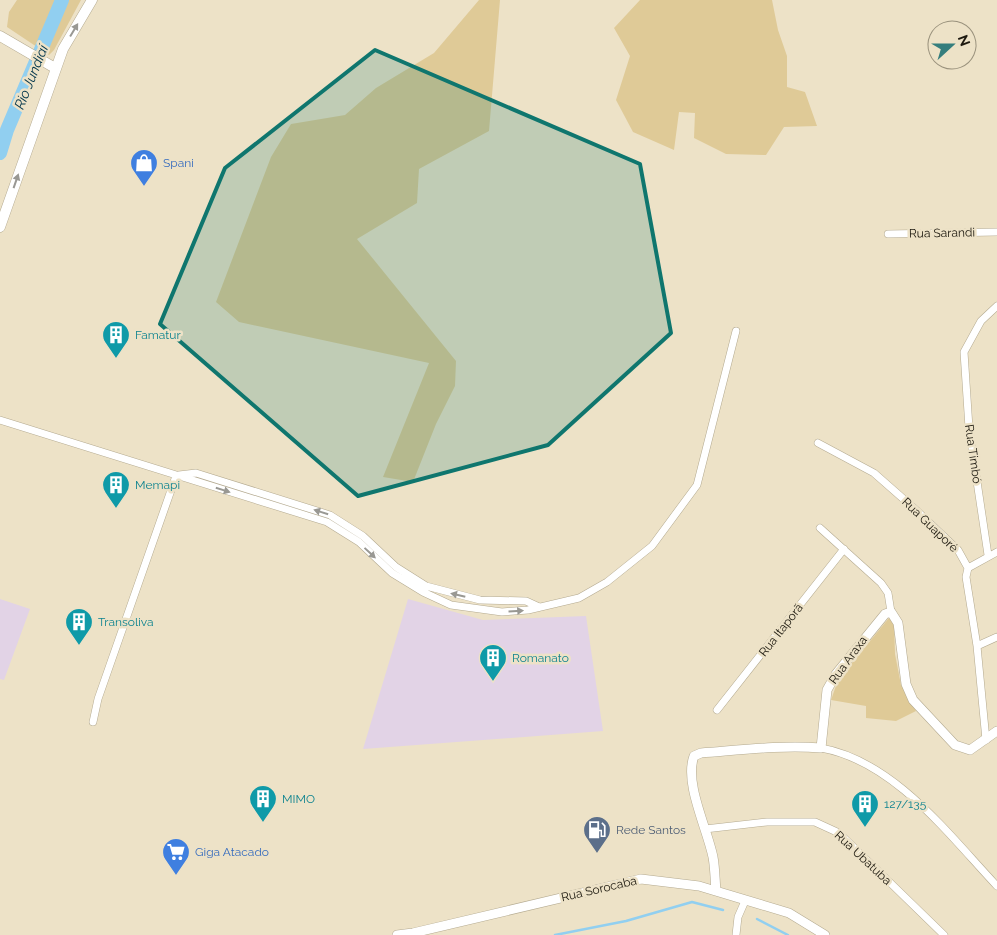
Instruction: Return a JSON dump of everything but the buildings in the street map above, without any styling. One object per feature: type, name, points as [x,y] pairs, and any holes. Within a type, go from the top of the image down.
[{"type":"main road","points":[[0,227],[52,67],[92,0]]},
{"type":"main road","points":[[0,36],[27,54],[52,67]]},
{"type":"street","name":"Rua Sarandi","points":[[888,234],[997,232]]},
{"type":"street","name":"Rua Timbó","points":[[988,555],[969,428],[964,352],[981,321],[997,306]]},
{"type":"street","points":[[0,420],[327,522],[358,542],[392,573],[423,592],[451,605],[502,612],[540,607],[579,598],[608,582],[652,546],[697,485],[736,331]]},
{"type":"street","name":"Rua Guaporé","points":[[818,443],[874,474],[939,531],[958,550],[968,568]]},
{"type":"street","points":[[176,476],[196,473],[330,515],[363,536],[396,567],[426,586],[480,600],[526,601],[540,607]]},
{"type":"street","points":[[93,722],[98,699],[176,476]]},
{"type":"street","points":[[820,528],[881,583],[888,593],[891,612],[898,623],[906,684],[913,700],[955,745],[964,749],[976,747],[997,731]]},
{"type":"street","name":"Rua Itaporã","points":[[717,710],[844,549]]},
{"type":"street","points":[[986,740],[977,646],[966,577],[968,568],[988,555],[997,552]]},
{"type":"street","name":"Rua Araxa","points":[[820,748],[827,690],[836,674],[876,623],[891,612]]},
{"type":"street","points":[[977,646],[997,636]]},
{"type":"street","points":[[716,891],[713,858],[692,781],[691,765],[694,756],[701,753],[799,746],[841,752],[866,762],[890,778],[997,886]]},
{"type":"street","name":"Rua Ubatuba","points":[[705,829],[767,822],[815,822],[839,833],[944,935]]},
{"type":"street","name":"Rua Sorocaba","points":[[397,935],[413,933],[641,878],[675,882],[716,891],[789,913],[825,935]]},
{"type":"street","points":[[736,935],[738,917],[745,900]]},
{"type":"highlighted area","points":[[375,50],[640,164],[671,333],[548,445],[358,496],[160,324],[225,168]]},
{"type":"shaded area","points":[[17,0],[81,0],[54,50],[49,55],[7,27],[9,12]]},
{"type":"shaded area","points":[[479,0],[500,0],[489,131],[419,169],[417,203],[357,239],[456,361],[455,386],[436,424],[413,482],[383,477],[429,363],[239,322],[216,302],[271,157],[291,124],[345,115],[376,88],[434,53]]},
{"type":"shaded area","points":[[640,0],[772,0],[778,30],[787,56],[787,87],[805,92],[817,126],[784,127],[766,155],[726,154],[694,138],[695,113],[679,112],[674,150],[633,132],[616,100],[630,56],[614,28]]},
{"type":"shaded area","points":[[0,599],[30,609],[4,680],[0,679]]},
{"type":"shaded area","name":"Romanato","points":[[408,599],[483,620],[586,616],[603,731],[363,749]]},
{"type":"shaded area","points":[[889,618],[894,622],[895,654],[901,685],[916,711],[896,721],[866,718],[866,706],[831,700],[838,680]]},
{"type":"waterway","name":"Rio Jundiaí","points":[[0,153],[7,130],[62,0]]},
{"type":"waterway","points":[[555,935],[626,921],[692,902],[723,910]]},
{"type":"waterway","points":[[757,919],[788,935]]},
{"type":"place","name":"Spani","points":[[144,187]]},
{"type":"place","name":"Famatur","points":[[116,359]]},
{"type":"place","name":"Memapi","points":[[116,509]]},
{"type":"place","name":"Transoliva","points":[[79,646]]},
{"type":"place","name":"Romanato","points":[[493,682]]},
{"type":"place","name":"MIMO","points":[[263,823]]},
{"type":"place","name":"127/135","points":[[865,828]]},
{"type":"place","name":"Rede Santos","points":[[597,854]]},
{"type":"place","name":"Giga Atacado","points":[[176,876]]}]
